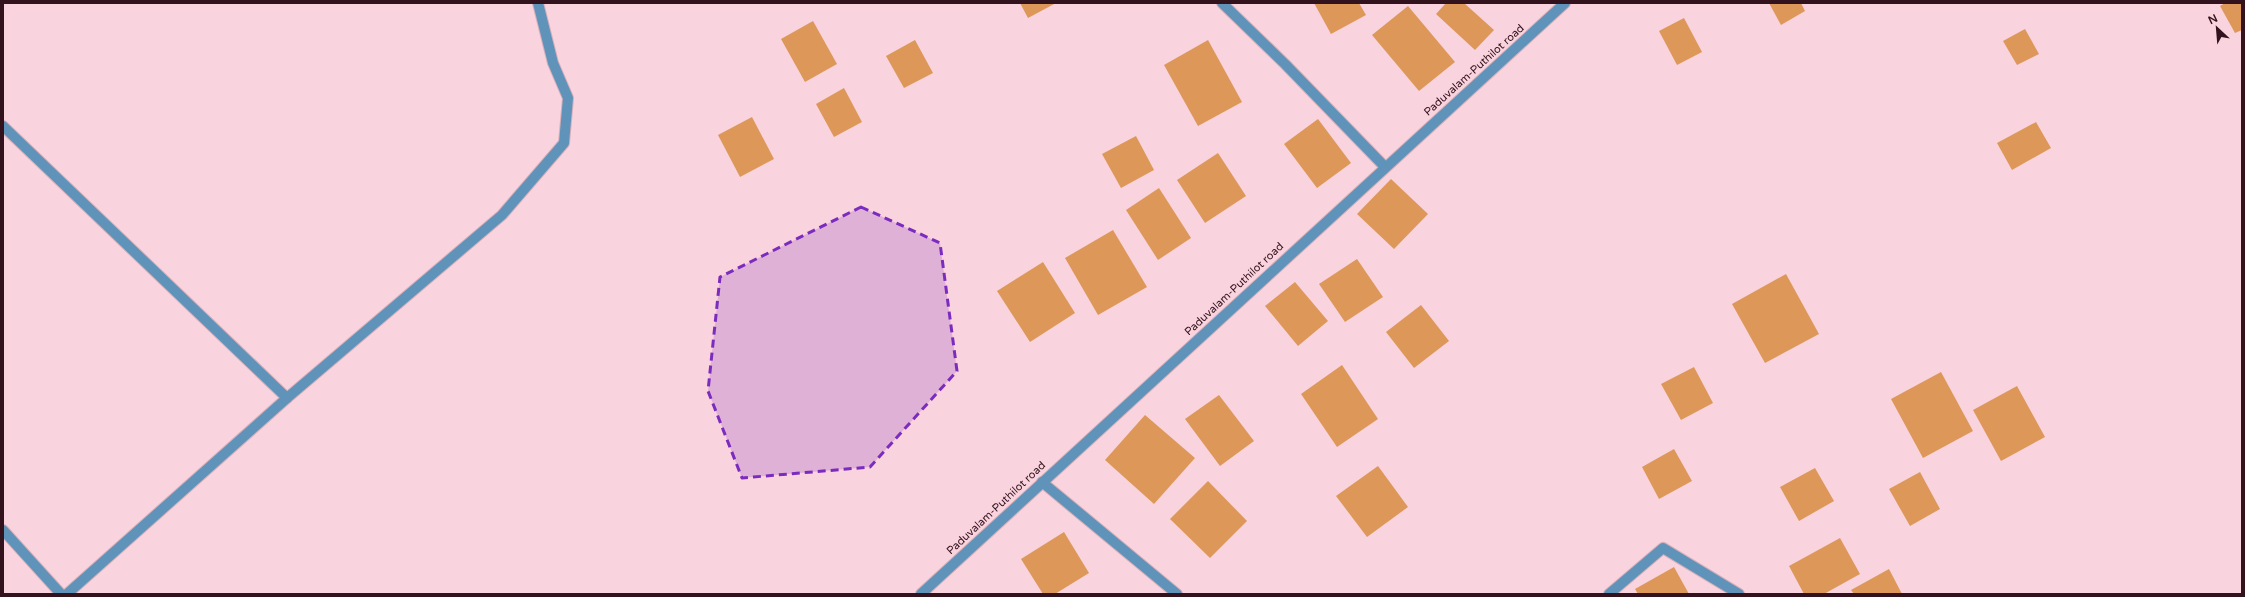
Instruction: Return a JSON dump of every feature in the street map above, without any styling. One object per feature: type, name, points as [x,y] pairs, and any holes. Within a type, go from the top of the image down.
[{"type":"street","points":[[67,594],[287,398],[502,215],[564,143],[568,98],[553,63],[538,3]]},
{"type":"street","points":[[1222,3],[1285,64],[1384,167]]},
{"type":"street","name":"Paduvalam-Puthilot road","points":[[921,594],[1384,167],[1565,3]]},
{"type":"street","points":[[3,126],[287,398]]},
{"type":"street","points":[[1042,482],[1177,594]]},
{"type":"street","points":[[3,530],[61,594]]},
{"type":"street","points":[[1609,594],[1663,548],[1739,594]]},
{"type":"highlighted area","points":[[861,207],[940,243],[957,371],[870,467],[742,478],[708,391],[720,277]]},
{"type":"building","points":[[1020,3],[1056,3],[1028,18]]},
{"type":"building","points":[[1314,3],[1359,3],[1366,15],[1331,34]]},
{"type":"building","points":[[1446,3],[1464,3],[1494,30],[1475,50],[1436,14]]},
{"type":"building","points":[[1769,3],[1801,3],[1805,11],[1781,25]]},
{"type":"building","points":[[2225,3],[2242,3],[2242,30],[2235,33],[2220,6]]},
{"type":"building","points":[[1408,6],[1455,62],[1419,91],[1372,35]]},
{"type":"building","points":[[1684,18],[1702,52],[1677,65],[1659,31]]},
{"type":"building","points":[[813,21],[837,64],[805,82],[781,39]]},
{"type":"building","points":[[2025,29],[2039,54],[2017,65],[2003,41]]},
{"type":"building","points":[[915,40],[933,73],[904,88],[886,56]]},
{"type":"building","points":[[1208,40],[1242,102],[1198,126],[1164,65]]},
{"type":"building","points":[[844,88],[862,122],[834,137],[816,104]]},
{"type":"building","points":[[752,117],[774,159],[740,177],[718,135]]},
{"type":"building","points":[[1318,119],[1351,163],[1317,188],[1284,144]]},
{"type":"building","points":[[2036,122],[2051,148],[2012,170],[1997,143]]},
{"type":"building","points":[[1136,136],[1154,170],[1121,188],[1102,154]]},
{"type":"building","points":[[1218,153],[1246,196],[1205,223],[1177,180]]},
{"type":"building","points":[[1391,179],[1428,214],[1394,249],[1357,214]]},
{"type":"building","points":[[1159,188],[1191,238],[1158,260],[1126,210]]},
{"type":"building","points":[[1113,230],[1147,287],[1098,315],[1065,258]]},
{"type":"building","points":[[1357,259],[1383,297],[1345,322],[1319,284]]},
{"type":"building","points":[[1043,262],[1075,313],[1030,342],[997,291]]},
{"type":"building","points":[[1786,274],[1819,334],[1765,363],[1732,304]]},
{"type":"building","points":[[1295,282],[1328,321],[1298,346],[1265,306]]},
{"type":"building","points":[[1421,305],[1449,341],[1414,368],[1386,332]]},
{"type":"building","points":[[1342,365],[1378,419],[1337,447],[1301,394]]},
{"type":"building","points":[[1694,367],[1713,403],[1681,420],[1661,384]]},
{"type":"building","points":[[1941,372],[1973,431],[1923,458],[1891,399]]},
{"type":"building","points":[[2017,386],[2045,437],[2001,461],[1973,410]]},
{"type":"building","points":[[1219,395],[1254,441],[1220,466],[1185,419]]},
{"type":"building","points":[[1145,415],[1195,458],[1154,504],[1105,460]]},
{"type":"building","points":[[1674,449],[1692,481],[1659,499],[1642,467]]},
{"type":"building","points":[[1378,466],[1408,507],[1367,537],[1336,496]]},
{"type":"building","points":[[1815,468],[1834,501],[1799,521],[1780,487]]},
{"type":"building","points":[[1920,472],[1940,509],[1910,526],[1889,489]]},
{"type":"building","points":[[1208,481],[1247,521],[1210,558],[1170,519]]},
{"type":"building","points":[[1064,532],[1089,573],[1055,594],[1043,594],[1021,559]]},
{"type":"building","points":[[1840,538],[1860,574],[1824,594],[1804,594],[1789,566]]},
{"type":"building","points":[[1674,567],[1689,594],[1638,594],[1635,589]]},
{"type":"building","points":[[1889,569],[1902,594],[1854,594],[1851,590]]}]
